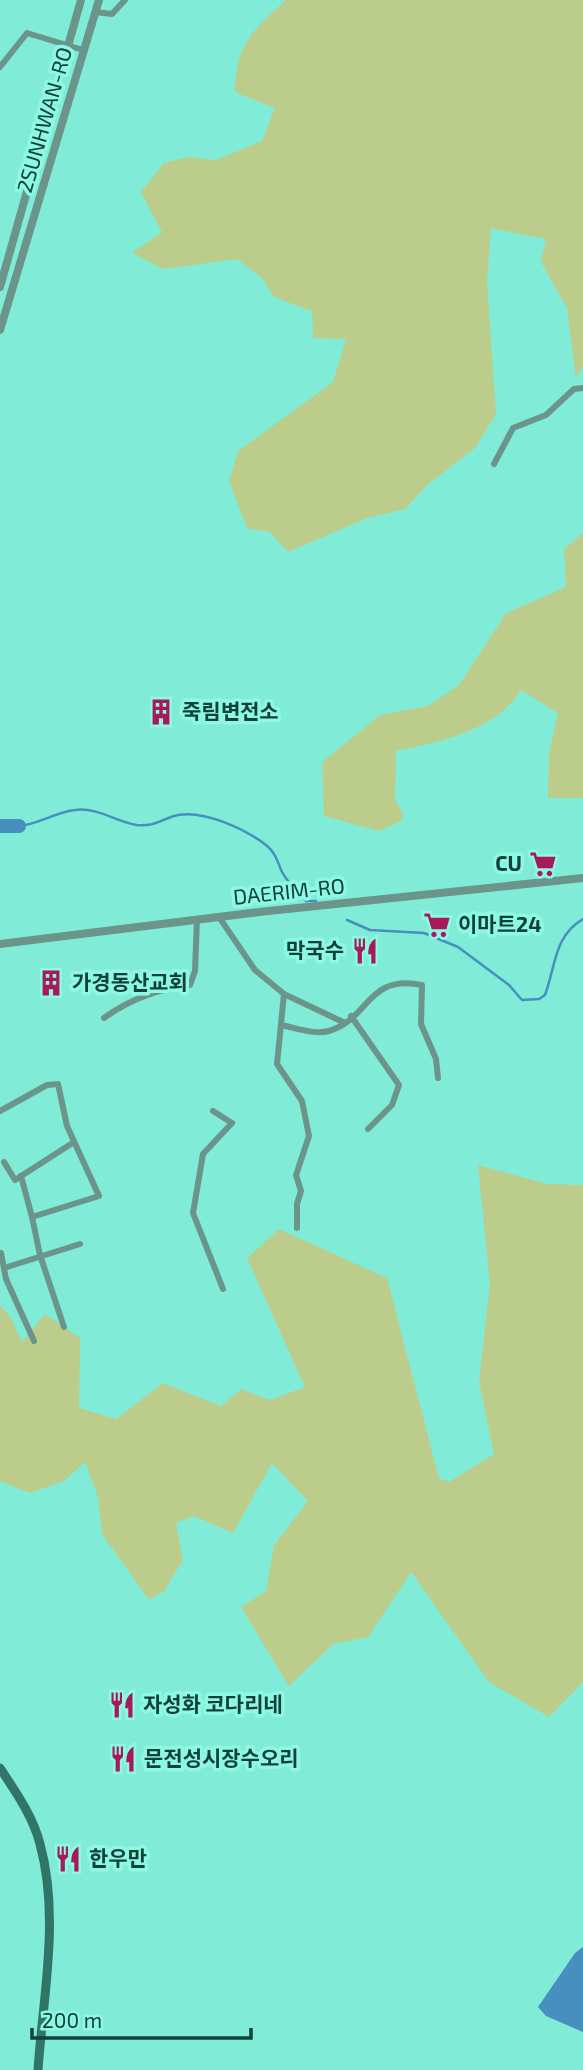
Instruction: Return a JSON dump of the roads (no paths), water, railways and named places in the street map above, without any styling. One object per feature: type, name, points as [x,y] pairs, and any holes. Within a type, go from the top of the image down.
[{"type":"main road","points":[[0,1768],[33,1823],[45,1868],[49,1945],[38,2070]]},
{"type":"street","name":"2SUNHWAN-RO","points":[[0,287],[81,0]]},
{"type":"street","name":"2SUNHWAN-RO","points":[[0,330],[99,0]]},
{"type":"street","points":[[95,12],[111,15],[125,0]]},
{"type":"street","points":[[0,67],[27,33],[83,50]]},
{"type":"street","points":[[494,464],[513,428],[546,415],[574,389],[583,388]]},
{"type":"street","name":"DAERIM-RO","points":[[0,944],[197,919],[583,878]]},
{"type":"street","points":[[219,917],[255,970],[284,994],[343,1022]]},
{"type":"street","points":[[104,1018],[136,998],[164,988],[190,985],[195,971],[197,919]]},
{"type":"street","points":[[281,1025],[316,1032],[331,1030],[351,1016],[382,987],[408,982],[422,985],[421,1024],[436,1059],[438,1078]]},
{"type":"street","points":[[284,994],[277,1064],[302,1101],[309,1136],[296,1175],[301,1191],[297,1203],[297,1228]]},
{"type":"street","points":[[351,1016],[400,1085],[392,1105],[368,1129]]},
{"type":"street","points":[[0,1111],[47,1085],[58,1084],[67,1126],[99,1196],[32,1217]]},
{"type":"street","points":[[213,1111],[232,1123],[203,1154],[192,1213],[223,1289]]},
{"type":"street","points":[[4,1162],[15,1180],[74,1142]]},
{"type":"street","points":[[21,1176],[40,1255],[64,1327]]},
{"type":"street","points":[[4,1268],[80,1244]]},
{"type":"street","points":[[1,1253],[4,1268],[34,1341]]},
{"type":"water","points":[[583,1947],[583,2032],[546,2016],[538,2007],[575,1953]]},
{"type":"waterway","points":[[19,826],[75,810],[91,811],[137,825],[154,824],[188,814],[212,818],[236,827],[266,845],[293,887],[306,901],[316,901]]},
{"type":"waterway","points":[[0,826],[19,826]]},
{"type":"waterway","points":[[347,920],[370,930],[424,933],[458,947],[509,985],[522,1000],[539,999],[545,995],[561,943],[573,926],[583,919]]},
{"type":"place","name":"죽림변전소","points":[[161,712]]},
{"type":"place","name":"CU","points":[[543,864]]},
{"type":"place","name":"이마트24","points":[[437,925]]},
{"type":"place","name":"막국수","points":[[365,951]]},
{"type":"place","name":"가경동산교회","points":[[51,983]]},
{"type":"place","name":"자성화 코다리네","points":[[122,1705]]},
{"type":"place","name":"문전성시장수오리","points":[[123,1759]]},
{"type":"place","name":"한우만","points":[[68,1859]]}]
